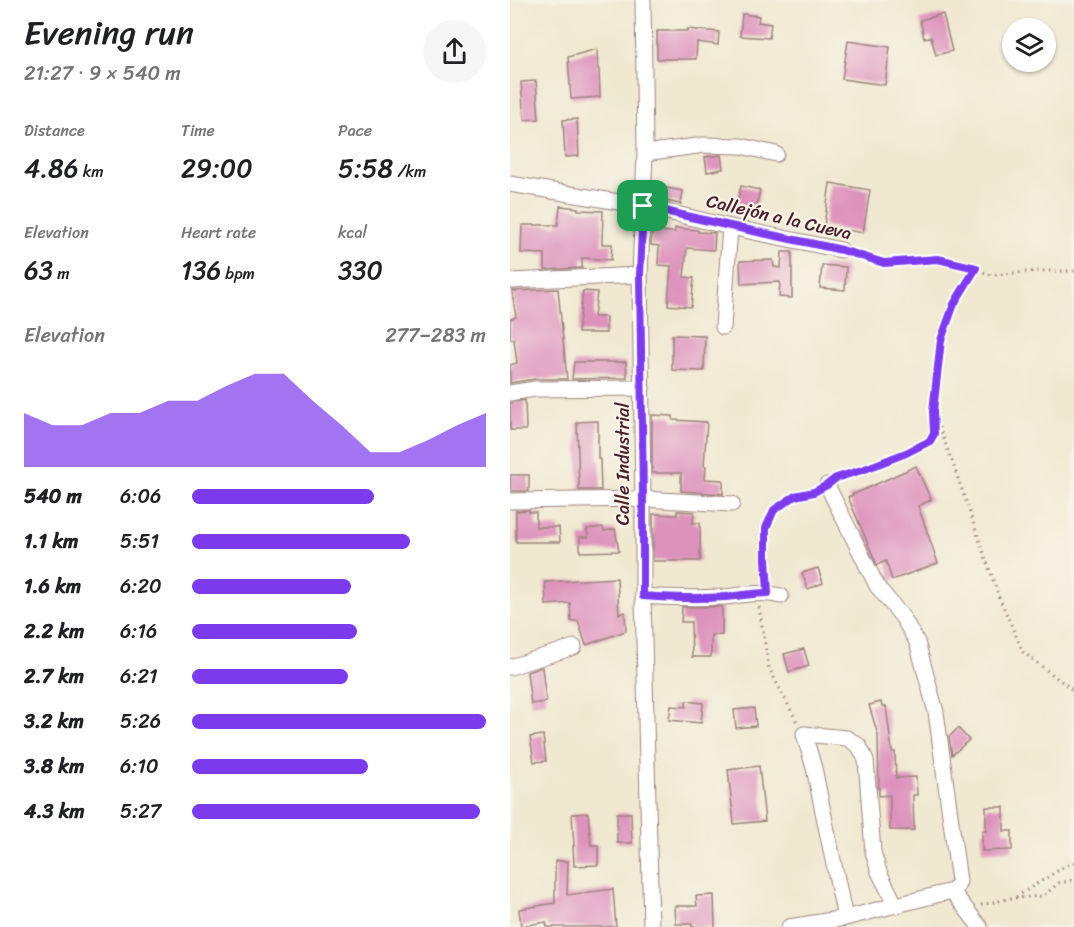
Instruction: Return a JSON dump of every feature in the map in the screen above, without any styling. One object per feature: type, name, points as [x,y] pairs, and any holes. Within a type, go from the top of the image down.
[{"type":"street","name":"Calle Industrial","points":[[644,0],[645,153],[640,275],[643,596],[651,927]]},
{"type":"street","points":[[645,153],[704,145],[741,146],[776,154]]},
{"type":"street","name":"Callejón a la Cueva","points":[[510,184],[643,206],[842,250]]},
{"type":"street","points":[[723,327],[730,226]]},
{"type":"street","points":[[510,281],[640,275]]},
{"type":"street","points":[[510,393],[535,389],[642,388]]},
{"type":"street","points":[[789,927],[845,918],[952,891],[957,888],[959,881],[936,712],[917,642],[903,618],[877,586],[827,485]]},
{"type":"street","points":[[510,501],[643,499],[732,504]]},
{"type":"street","points":[[643,596],[678,598],[767,594]]},
{"type":"street","points":[[510,667],[574,647]]},
{"type":"street","points":[[845,918],[814,768],[804,734],[847,738],[859,746],[866,760],[873,852],[879,872],[896,906]]},
{"type":"street","points":[[952,891],[980,927]]},
{"type":"path","name":"Callejón a la Cueva","points":[[842,250],[884,263],[938,259],[976,268],[991,275],[1074,271]]},
{"type":"path","points":[[804,734],[769,668],[759,604],[767,594],[766,528],[774,510],[795,496],[814,492],[836,478],[906,453],[930,441],[934,434],[933,411],[941,340],[954,304],[976,268]]},
{"type":"path","points":[[933,411],[999,597],[1023,652],[1074,692]]},
{"type":"path","points":[[963,905],[982,904],[1016,897],[1065,866],[1074,863]]},
{"type":"path","points":[[1010,898],[1043,896],[1059,883],[1074,880]]},
{"type":"building","points":[[742,14],[759,16],[758,22],[771,24],[769,38],[740,36]]},
{"type":"building","points":[[943,14],[952,51],[936,55],[931,37],[924,38],[920,20]]},
{"type":"building","points":[[687,29],[719,32],[718,45],[697,42],[696,59],[657,59],[657,31],[687,31]]},
{"type":"building","points":[[848,41],[890,47],[885,85],[842,79]]},
{"type":"building","points":[[597,49],[600,97],[571,99],[568,57]]},
{"type":"building","points":[[536,81],[539,119],[524,120],[521,82]]},
{"type":"building","points":[[577,119],[579,156],[565,157],[563,120]]},
{"type":"building","points":[[721,155],[723,169],[707,172],[705,157]]},
{"type":"building","points":[[830,183],[870,190],[863,233],[824,226]]},
{"type":"building","points":[[656,186],[683,191],[681,204],[654,199]]},
{"type":"building","points":[[741,186],[760,190],[754,218],[734,214]]},
{"type":"building","points":[[560,206],[578,208],[578,210],[603,211],[602,244],[612,244],[611,260],[582,258],[582,268],[545,270],[545,254],[521,253],[522,225],[558,225]]},
{"type":"building","points":[[675,228],[715,233],[714,250],[687,248],[684,277],[694,278],[691,307],[668,305],[671,266],[658,265],[659,246],[651,245],[652,231],[675,232]]},
{"type":"building","points":[[782,252],[792,252],[792,298],[779,297],[780,282],[741,284],[740,261],[773,260],[774,267],[781,268]]},
{"type":"building","points":[[822,265],[846,267],[845,290],[820,288]]},
{"type":"building","points":[[558,289],[567,379],[535,379],[510,383],[510,365],[517,363],[514,339],[510,339],[510,319],[516,317],[512,291]]},
{"type":"building","points":[[583,291],[597,292],[594,317],[606,317],[606,333],[578,333]]},
{"type":"building","points":[[672,335],[705,336],[704,371],[672,370]]},
{"type":"building","points":[[574,362],[626,362],[627,378],[572,379]]},
{"type":"building","points":[[525,400],[526,430],[510,430],[510,403]]},
{"type":"building","points":[[652,415],[673,416],[673,420],[707,422],[705,479],[723,480],[723,494],[681,491],[681,473],[652,473]]},
{"type":"building","points":[[598,421],[601,490],[579,490],[577,422]]},
{"type":"building","points":[[916,466],[931,500],[918,506],[938,563],[892,580],[886,561],[877,565],[848,497]]},
{"type":"building","points":[[510,475],[529,475],[529,491],[510,491]]},
{"type":"building","points":[[529,510],[529,512],[536,512],[536,527],[559,527],[560,542],[516,542],[516,511]]},
{"type":"building","points":[[677,511],[694,512],[693,523],[700,523],[700,561],[653,561],[653,514],[677,515]]},
{"type":"building","points":[[603,527],[604,531],[615,529],[619,551],[580,552],[580,537],[588,537],[587,529]]},
{"type":"building","points":[[818,568],[823,583],[808,589],[802,573]]},
{"type":"building","points":[[617,578],[619,614],[625,612],[626,631],[586,645],[578,621],[571,621],[570,603],[546,605],[545,582]]},
{"type":"building","points":[[682,607],[722,607],[722,635],[711,635],[711,657],[692,657],[691,622],[681,622]]},
{"type":"building","points":[[804,649],[809,666],[789,672],[784,654]]},
{"type":"building","points":[[542,667],[546,702],[531,704],[527,672]]},
{"type":"building","points":[[686,701],[703,703],[701,723],[669,720],[671,706],[686,707]]},
{"type":"building","points":[[881,702],[882,706],[886,706],[892,752],[895,752],[896,778],[916,777],[917,795],[913,795],[914,830],[890,830],[890,795],[879,796],[878,735],[869,705]]},
{"type":"building","points":[[754,708],[756,726],[736,728],[734,710]]},
{"type":"building","points":[[958,728],[969,740],[952,755],[949,737]]},
{"type":"building","points":[[543,735],[546,761],[534,762],[530,737]]},
{"type":"building","points":[[759,766],[765,821],[734,824],[728,770]]},
{"type":"building","points":[[986,807],[1004,807],[1004,831],[1012,831],[1012,850],[982,851],[982,831],[986,831]]},
{"type":"building","points":[[588,813],[591,845],[598,845],[598,865],[574,866],[572,814]]},
{"type":"building","points":[[617,813],[631,813],[632,843],[617,843]]},
{"type":"building","points":[[555,861],[568,861],[567,895],[613,889],[616,927],[547,927],[546,922],[521,926],[519,909],[555,903]]},
{"type":"building","points":[[714,895],[715,927],[676,924],[675,906],[697,906],[696,896]]},
{"type":"route","points":[[643,206],[842,250],[884,263],[938,259],[976,268],[954,304],[941,340],[933,411],[934,434],[930,441],[906,453],[836,478],[814,492],[795,496],[774,510],[766,528],[768,593],[726,597],[643,596],[640,275],[643,206]]}]
